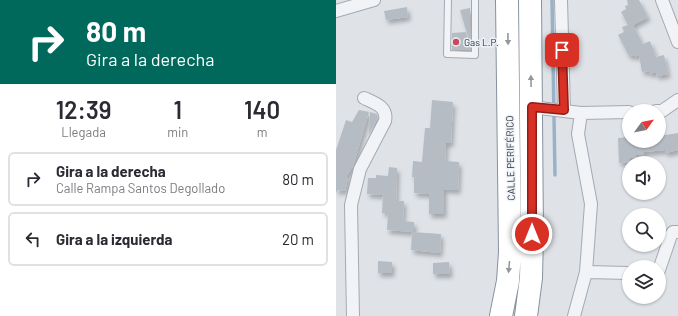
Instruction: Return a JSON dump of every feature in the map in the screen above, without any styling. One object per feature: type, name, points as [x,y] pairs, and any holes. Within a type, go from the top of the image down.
[{"type":"highway","name":"CALLE PERIFÉRICO","points":[[501,316],[508,281],[510,252],[507,0]]},
{"type":"highway","points":[[526,316],[531,278],[538,108],[530,0]]},
{"type":"street","points":[[336,11],[374,0]]},
{"type":"street","points":[[561,0],[561,110]]},
{"type":"street","points":[[662,0],[678,42]]},
{"type":"street","points":[[353,316],[351,205],[360,169],[386,121],[387,115],[379,104],[364,98]]},
{"type":"street","points":[[666,108],[678,100]]},
{"type":"street","points":[[538,108],[581,113],[622,112]]},
{"type":"street","points":[[574,316],[586,272],[591,204],[578,134],[581,113]]},
{"type":"street","points":[[662,260],[671,235],[673,232],[678,232]]},
{"type":"street","points":[[586,272],[622,274]]},
{"type":"lane","points":[[448,0],[447,54],[475,55],[475,0]]},
{"type":"building","points":[[627,0],[639,0],[648,17],[633,25],[643,44],[650,41],[656,57],[664,55],[668,74],[657,76],[656,72],[649,74],[649,71],[642,72],[639,55],[635,57],[635,55],[629,56],[618,35],[624,32],[622,27],[628,25],[621,12],[626,9],[625,6],[628,5]]},
{"type":"building","points":[[407,7],[408,17],[386,20],[384,11]]},
{"type":"building","points":[[470,8],[470,37],[468,37],[460,10]]},
{"type":"building","name":"Gas L.P.","points":[[466,32],[470,50],[452,50],[452,33]]},
{"type":"building","points":[[432,100],[453,102],[451,143],[446,143],[445,161],[459,162],[458,190],[444,189],[444,214],[429,214],[429,194],[414,193],[414,177],[412,177],[413,161],[422,162],[425,128],[430,128]]},
{"type":"building","points":[[359,110],[369,112],[353,166],[346,177],[348,177],[345,191],[338,190],[336,193],[336,150],[346,120],[352,122]]},
{"type":"building","points":[[370,112],[377,114],[378,117],[369,135]]},
{"type":"building","points":[[678,133],[678,150],[666,153],[665,150],[644,152],[644,154],[636,156],[622,156],[622,163],[619,163],[618,138],[622,138],[622,148],[666,148],[666,135]]},
{"type":"building","points":[[389,167],[397,168],[396,201],[404,201],[403,221],[414,222],[414,232],[387,230],[388,213],[382,213],[383,195],[367,194],[368,178],[376,178],[376,175],[388,176]]},
{"type":"building","points":[[412,232],[441,234],[440,253],[411,250]]},
{"type":"building","points":[[378,261],[392,262],[392,273],[378,273]]},
{"type":"building","points":[[449,262],[450,274],[433,274],[433,263]]},
{"type":"waterway","points":[[552,0],[555,175]]},
{"type":"place","name":"Gas L.P.","points":[[456,42]]},
{"type":"route","points":[[532,234],[532,107],[564,110],[562,50]]}]
